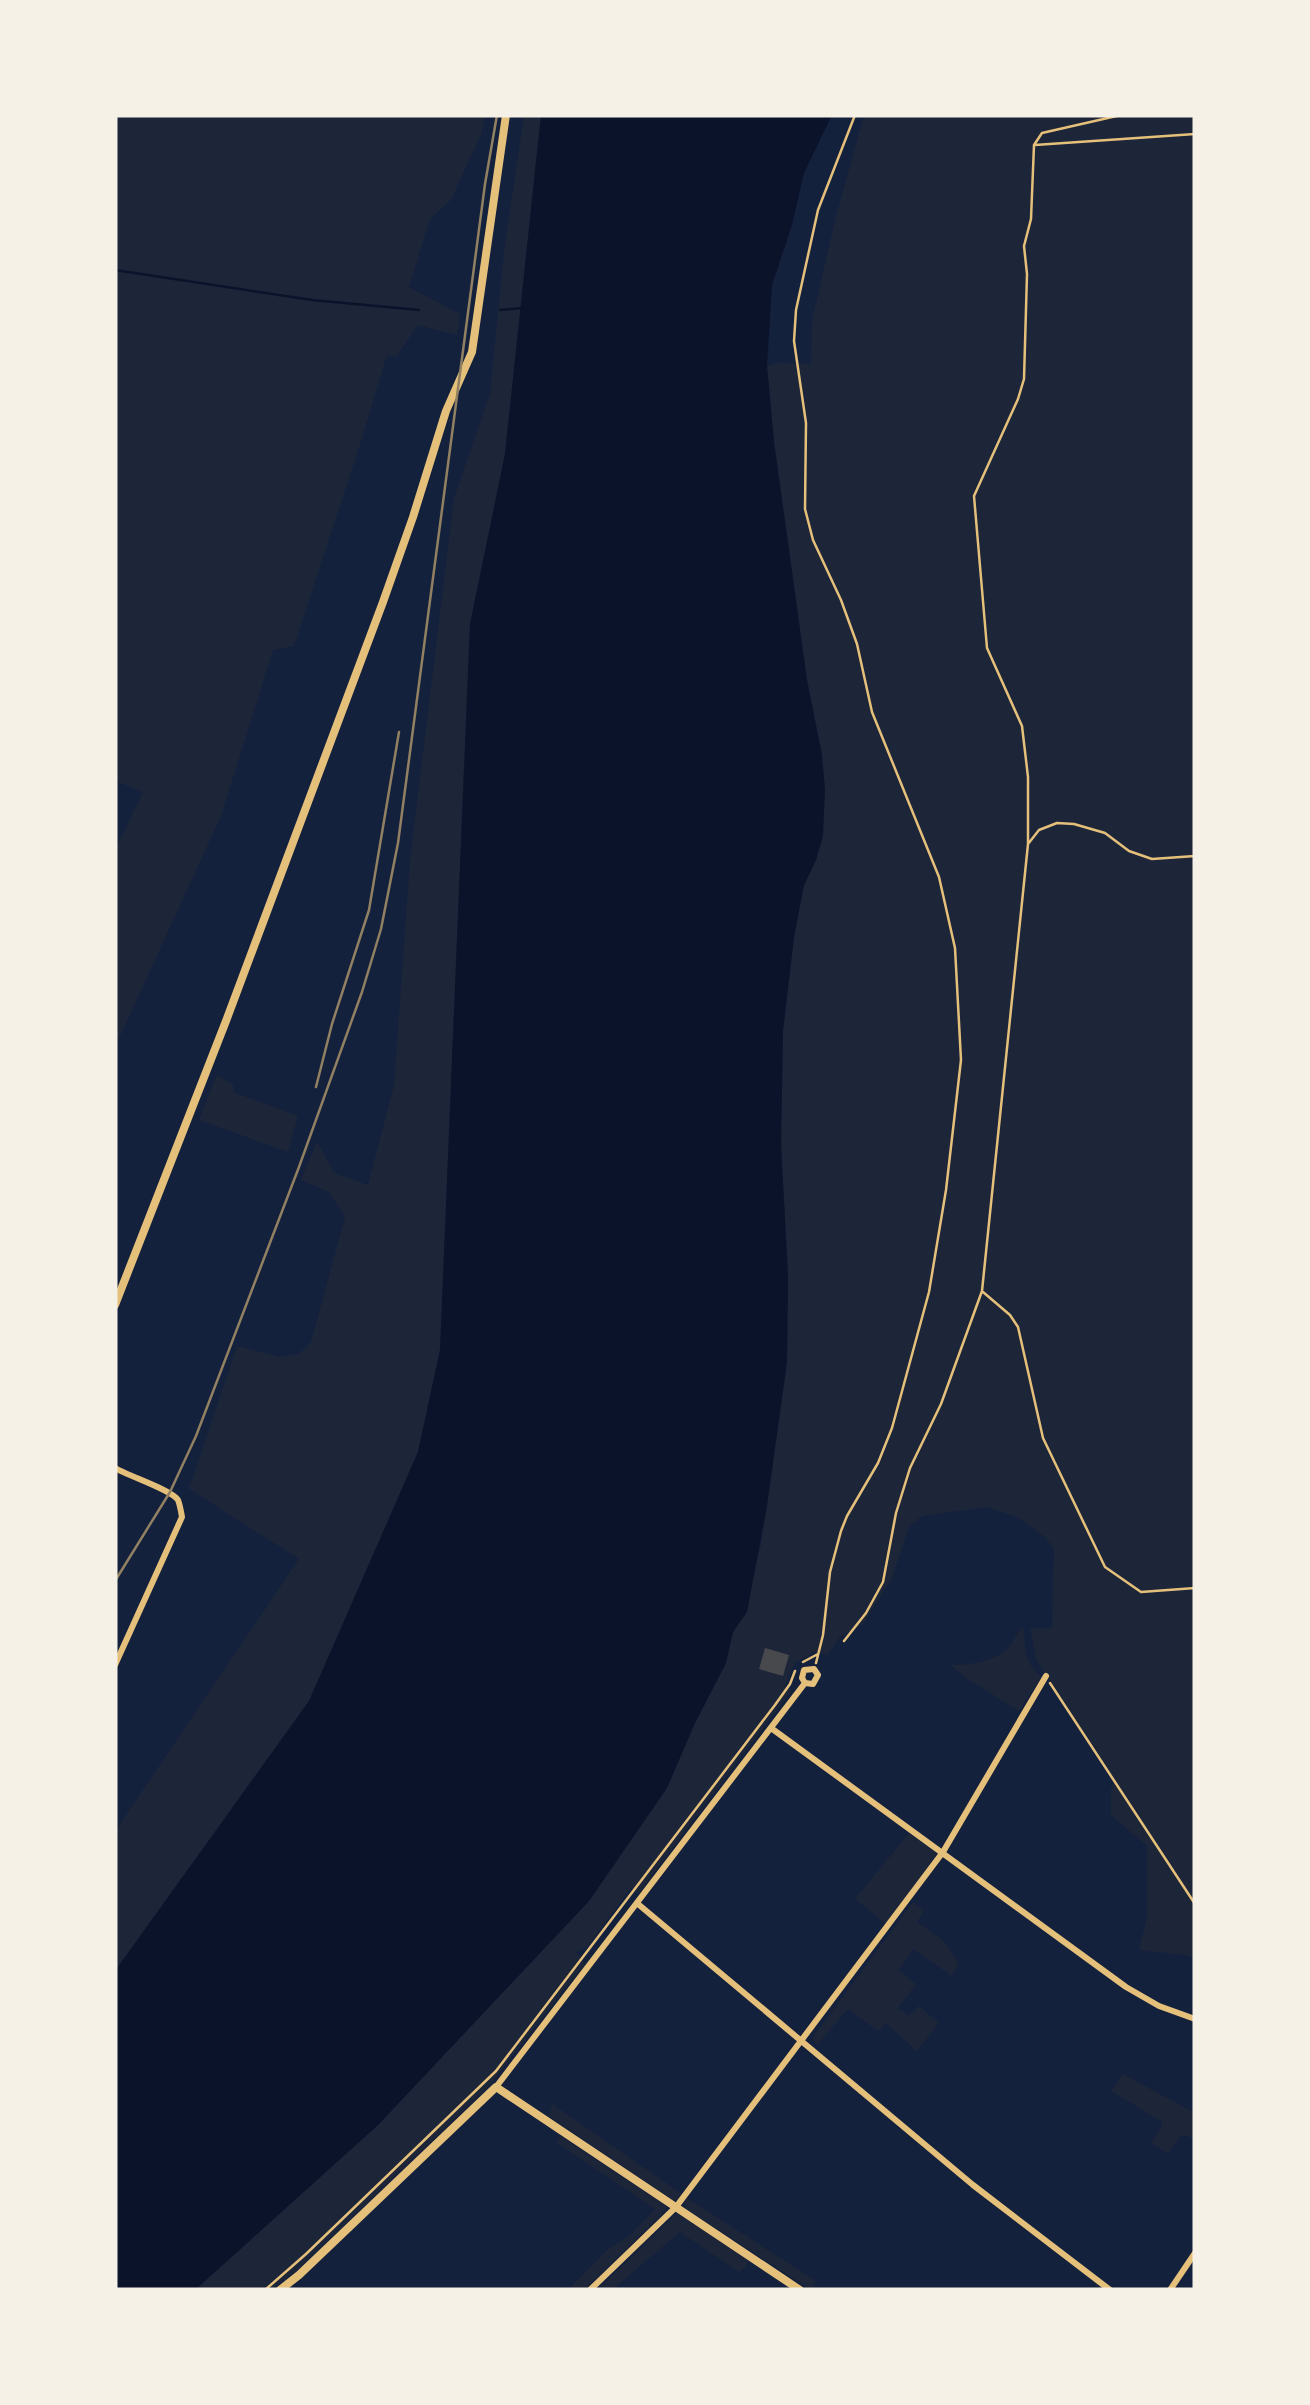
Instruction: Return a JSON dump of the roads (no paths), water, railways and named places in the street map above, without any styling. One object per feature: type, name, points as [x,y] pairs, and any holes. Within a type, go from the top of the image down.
[{"type":"street","points":[[115,1305],[370,638],[446,410],[472,352],[506,115]]},
{"type":"street","points":[[115,1468],[170,1492],[177,1499],[182,1517],[115,1665]]},
{"type":"street","points":[[590,2290],[676,2207],[802,2042],[943,1852],[1046,1676]]},
{"type":"street","points":[[280,2290],[496,2087],[805,1682]]},
{"type":"street","points":[[771,1728],[1126,1988],[1195,2019]]},
{"type":"street","points":[[638,1904],[973,2186],[1110,2290]]},
{"type":"street","points":[[496,2087],[800,2290]]},
{"type":"street","points":[[1170,2290],[1195,2252]]},
{"type":"waterway","points":[[115,270],[312,300],[419,310]]},
{"type":"waterway","points":[[500,310],[523,308]]},
{"type":"railway","points":[[115,1581],[170,1492],[196,1436],[299,1167],[381,929],[398,843],[497,115]]},
{"type":"railway","points":[[316,1087],[369,910],[399,732]]}]
